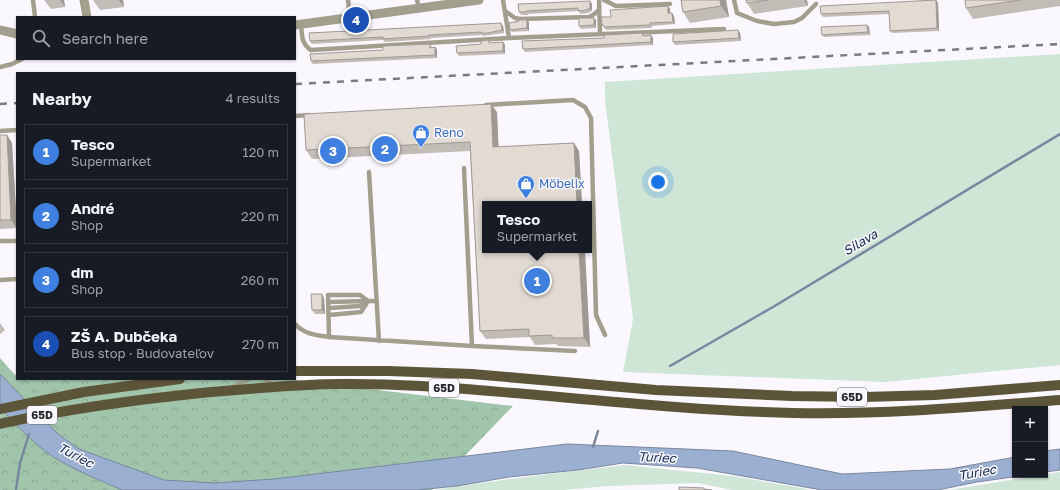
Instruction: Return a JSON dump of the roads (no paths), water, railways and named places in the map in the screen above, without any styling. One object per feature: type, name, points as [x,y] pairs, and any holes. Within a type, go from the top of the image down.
[{"type":"main road","name":"65D","points":[[296,371],[388,371],[464,374],[656,390],[800,396],[864,397],[935,395],[1060,385]]},
{"type":"main road","name":"65D","points":[[0,409],[70,394],[173,380]]},
{"type":"main road","name":"65D","points":[[0,424],[84,408],[174,396],[274,387],[340,384],[469,389],[711,409],[793,413],[938,410],[1060,400]]},
{"type":"street","points":[[84,0],[87,16]]},
{"type":"street","points":[[298,24],[350,17],[418,4],[480,0]]},
{"type":"street","points":[[0,30],[16,34]]},
{"type":"lane","points":[[34,0],[35,16]]},
{"type":"lane","points":[[348,0],[350,17]]},
{"type":"lane","points":[[503,0],[509,38]]},
{"type":"lane","points":[[598,0],[600,34]]},
{"type":"lane","points":[[604,0],[616,6],[670,4]]},
{"type":"lane","points":[[734,0],[737,13],[757,22],[774,24],[794,22],[802,18],[816,4]]},
{"type":"lane","points":[[505,11],[515,18],[520,19],[589,17],[599,10]]},
{"type":"lane","points":[[298,24],[304,43],[311,50],[509,38],[724,29]]},
{"type":"lane","points":[[0,67],[20,60]]},
{"type":"lane","points":[[482,105],[573,100],[585,107],[591,118],[596,315],[605,335]]},
{"type":"lane","points":[[296,116],[318,114]]},
{"type":"lane","points":[[0,131],[16,130]]},
{"type":"lane","points":[[464,168],[472,346]]},
{"type":"lane","points":[[369,172],[379,341]]},
{"type":"lane","points":[[0,241],[16,241]]},
{"type":"lane","points":[[0,280],[16,279]]},
{"type":"lane","points":[[329,337],[328,296],[360,295],[368,301]]},
{"type":"lane","points":[[329,308],[360,306],[368,301],[377,301]]},
{"type":"lane","points":[[329,315],[361,312],[368,301]]},
{"type":"lane","points":[[296,325],[312,335],[329,337],[575,352]]},
{"type":"lane","points":[[225,391],[247,380]]},
{"type":"lane","points":[[267,380],[274,387]]},
{"type":"water","name":"Turiec","points":[[0,374],[58,434],[79,449],[164,480],[215,483],[274,479],[567,444],[733,451],[842,474],[950,469],[1012,458],[1012,477],[938,490],[822,490],[697,468],[623,463],[578,470],[509,477],[457,486],[417,490],[122,490],[63,463],[47,453],[0,408]]},
{"type":"water","points":[[1060,449],[1060,470],[1048,472],[1048,451]]},
{"type":"waterway","name":"Silava","points":[[670,366],[773,307],[1060,134]]},
{"type":"waterway","name":"Silava","points":[[593,447],[598,431]]},
{"type":"waterway","points":[[16,490],[20,463],[29,434]]},
{"type":"railway","points":[[296,84],[1060,44]]},
{"type":"railway","points":[[0,104],[16,103]]},
{"type":"place","name":"ZŠ A. Dubčeka","points":[[356,20]]},
{"type":"place","name":"Reno","points":[[421,148]]},
{"type":"place","name":"André","points":[[385,149]]},
{"type":"place","name":"dm","points":[[333,151]]},
{"type":"place","name":"Möbelix","points":[[526,199]]},
{"type":"place","name":"Tesco","points":[[537,281]]}]
